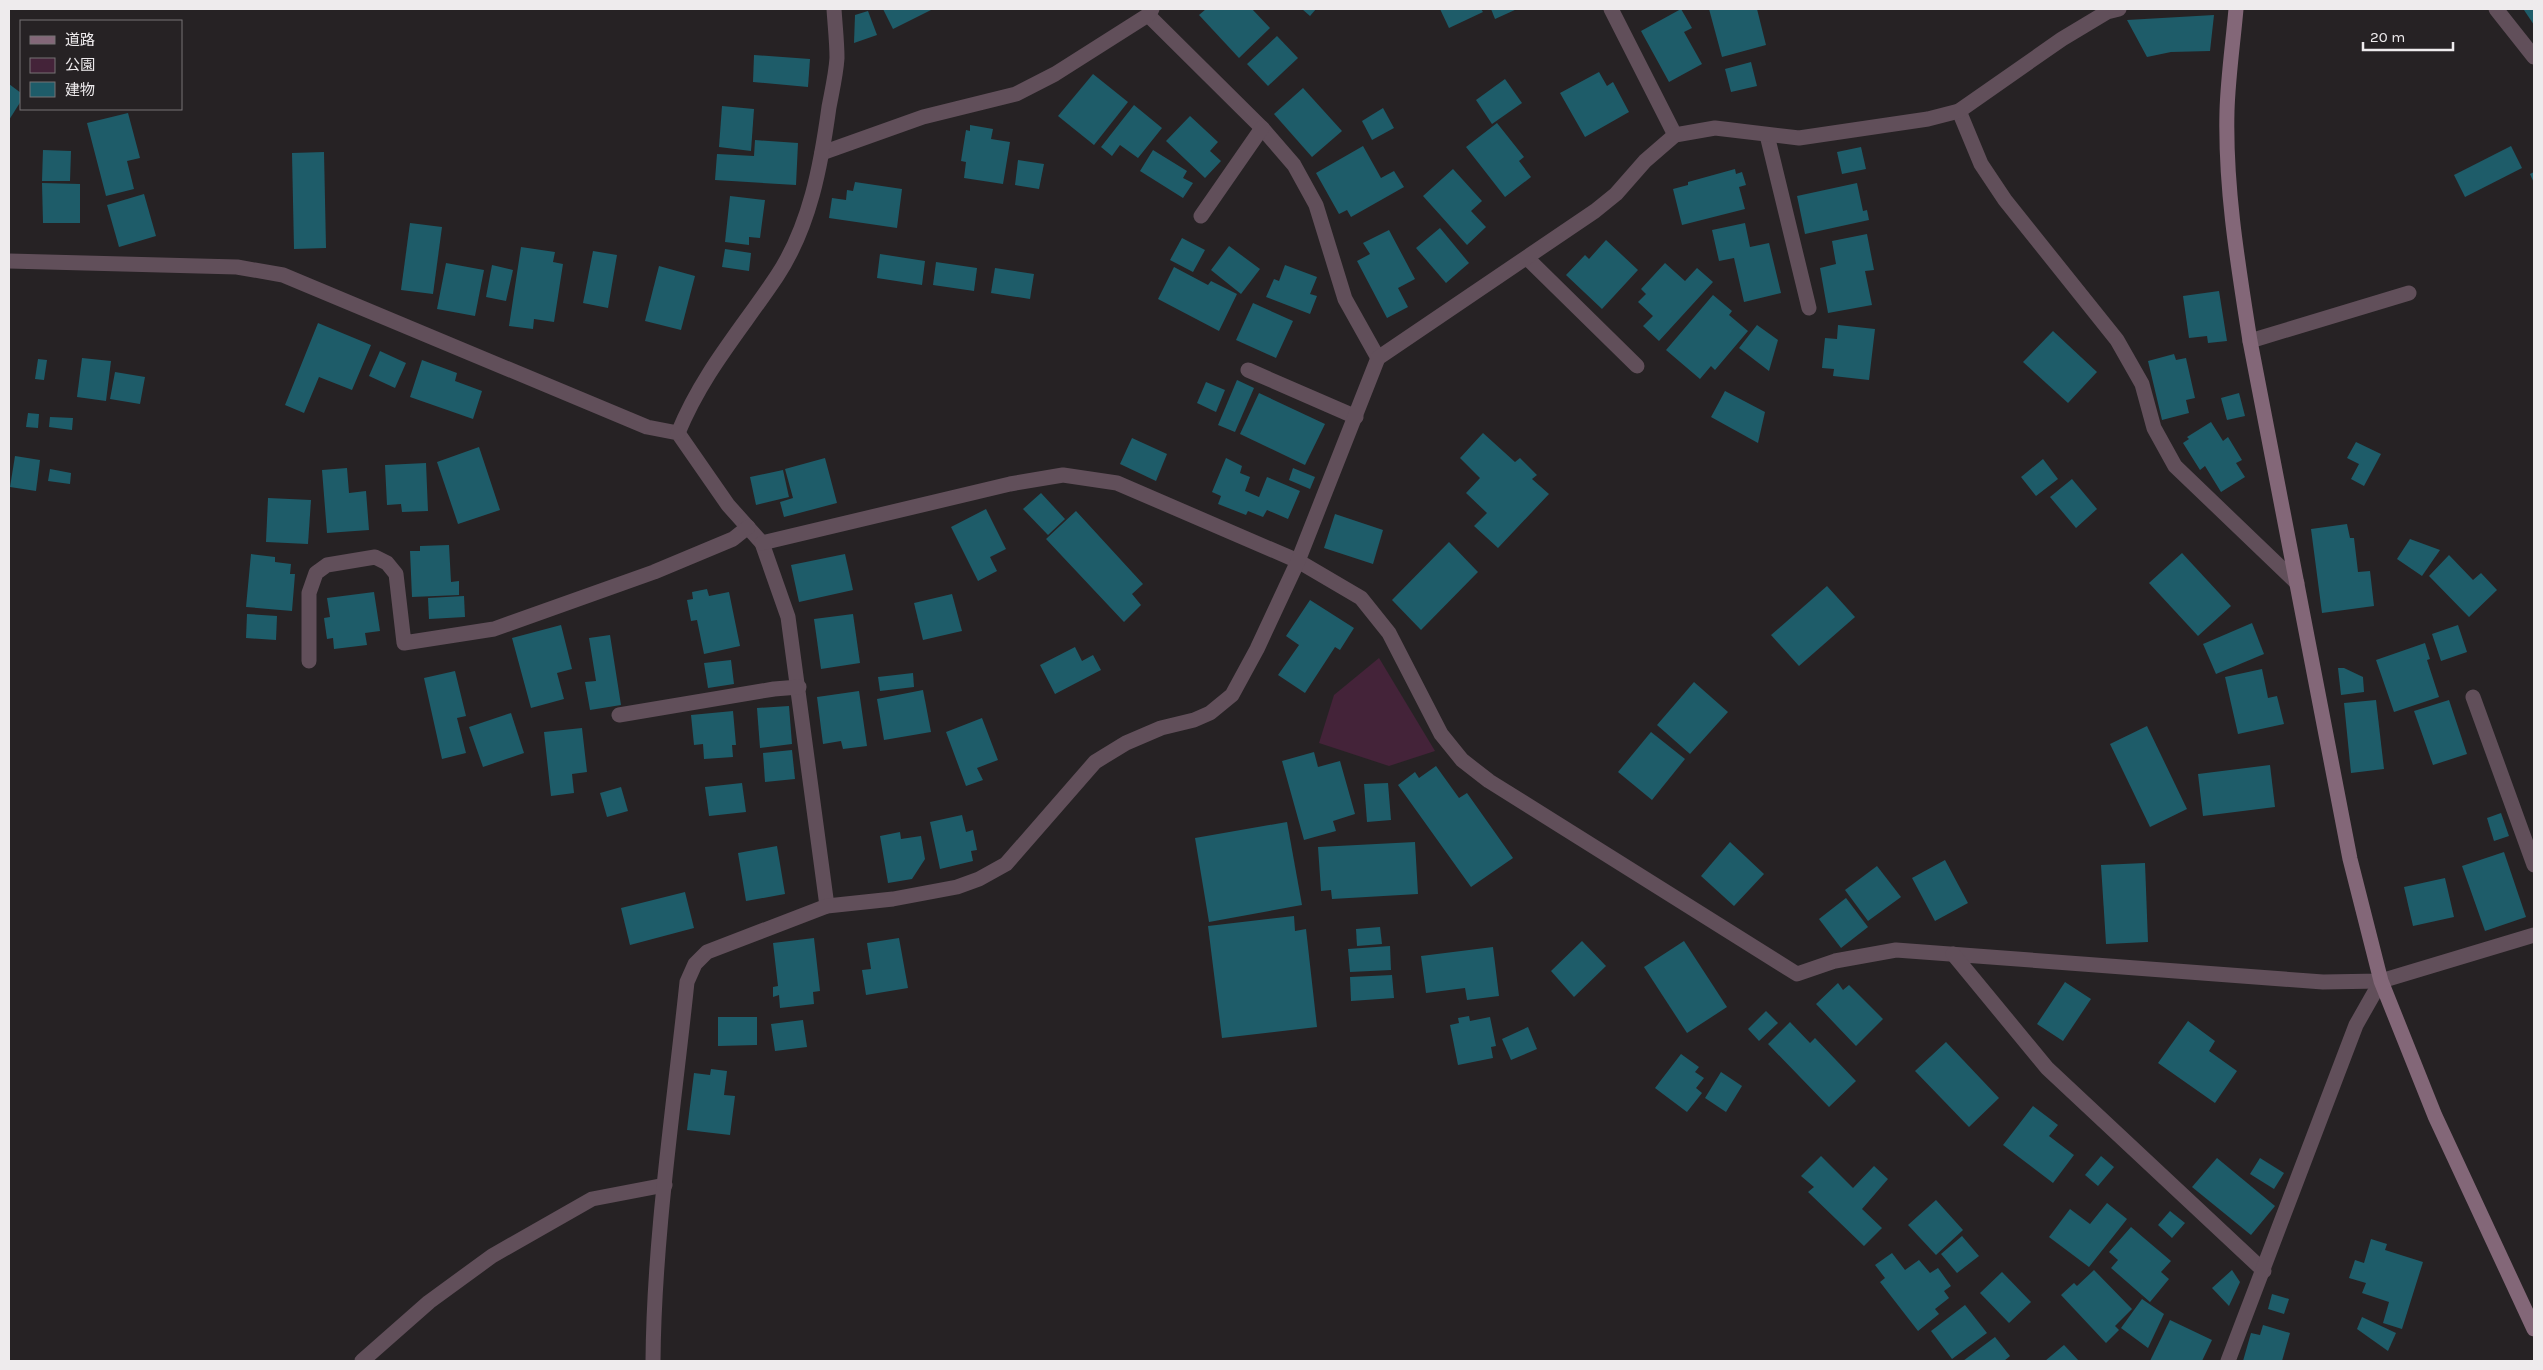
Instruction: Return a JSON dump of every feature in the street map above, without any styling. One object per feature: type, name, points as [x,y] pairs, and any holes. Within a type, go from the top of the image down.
[{"type":"street","points":[[678,433],[691,401],[708,372],[778,274],[793,245],[810,204],[822,153],[837,58],[834,9]]},
{"type":"street","points":[[1611,9],[1675,135]]},
{"type":"street","points":[[653,1361],[654,1326],[666,1185],[687,982],[695,964],[708,952],[827,906],[893,899],[957,887],[979,879],[1006,864],[1095,762],[1126,743],[1161,728],[1194,720],[1210,713],[1232,695],[1257,649],[1298,561],[1378,358],[1527,258],[1616,194],[1645,160],[1675,135],[1715,128],[1799,138],[1833,135],[1959,112],[2062,39],[2107,12],[2119,9]]},
{"type":"street","points":[[2236,9],[2227,111],[2229,180],[2238,265],[2250,341],[2350,859],[2381,981],[2435,1116],[2534,1329]]},
{"type":"street","points":[[2496,9],[2534,57]]},
{"type":"street","points":[[822,153],[923,118],[1016,94],[1056,74],[1150,12],[1262,128],[1294,165],[1316,205],[1345,299],[1378,358]]},
{"type":"street","points":[[1959,112],[1981,164],[2005,200],[2117,340],[2142,384],[2154,428],[2175,466],[2297,583]]},
{"type":"street","points":[[1201,216],[1262,128]]},
{"type":"street","points":[[1767,135],[1809,308]]},
{"type":"street","points":[[1527,258],[1637,366]]},
{"type":"street","points":[[9,261],[237,267],[282,275],[647,427],[678,433],[728,505],[762,543],[788,617],[799,687],[827,906]]},
{"type":"street","points":[[2250,341],[2409,293]]},
{"type":"street","points":[[1248,370],[1356,417]]},
{"type":"street","points":[[762,543],[1010,484],[1063,475],[1117,482],[1298,561],[1361,598],[1389,634],[1441,734],[1462,760],[1489,781],[1797,974],[1835,961],[1896,950],[2323,982],[2381,981],[2534,936]]},
{"type":"street","points":[[309,661],[309,593],[316,573],[327,565],[375,557],[387,564],[396,574],[404,643],[494,629],[654,572],[733,539],[748,527]]},
{"type":"street","points":[[619,715],[774,688],[799,687]]},
{"type":"street","points":[[2473,697],[2534,865]]},
{"type":"street","points":[[1953,954],[2047,1068],[2264,1271]]},
{"type":"street","points":[[2228,1361],[2264,1271],[2356,1025],[2381,981]]},
{"type":"street","points":[[362,1361],[429,1302],[492,1256],[592,1199],[666,1185]]},
{"type":"green space","points":[[1379,658],[1435,751],[1389,766],[1319,743],[1334,695]]},
{"type":"building","points":[[883,9],[933,9],[893,29]]},
{"type":"building","points":[[1206,9],[1252,9],[1270,28],[1239,58],[1199,15]]},
{"type":"building","points":[[1302,9],[1316,9],[1310,16]]},
{"type":"building","points":[[1440,9],[1481,9],[1483,12],[1449,28]]},
{"type":"building","points":[[1491,9],[1517,9],[1495,19]]},
{"type":"building","points":[[1681,9],[1692,28],[1684,32],[1702,64],[1669,82],[1641,31]]},
{"type":"building","points":[[1709,9],[1757,9],[1766,45],[1722,57]]},
{"type":"building","points":[[2534,9],[2534,25],[2524,10]]},
{"type":"building","points":[[868,11],[877,35],[854,43],[855,15]]},
{"type":"building","points":[[2214,15],[2210,51],[2171,52],[2147,57],[2127,20]]},
{"type":"building","points":[[1277,36],[1298,58],[1268,86],[1247,64]]},
{"type":"building","points":[[754,55],[810,59],[808,87],[753,82]]},
{"type":"building","points":[[1751,62],[1757,86],[1731,92],[1725,69]]},
{"type":"building","points":[[1599,72],[1607,86],[1613,82],[1629,112],[1585,137],[1560,93]]},
{"type":"building","points":[[1093,74],[1128,102],[1094,145],[1058,116]]},
{"type":"building","points":[[1505,79],[1522,103],[1492,124],[1476,100]]},
{"type":"building","points":[[9,84],[20,92],[20,103],[9,120]]},
{"type":"building","points":[[1303,88],[1342,131],[1312,157],[1274,114]]},
{"type":"building","points":[[1134,105],[1162,128],[1138,158],[1120,145],[1112,156],[1101,147]]},
{"type":"building","points":[[722,106],[754,109],[751,151],[719,147]]},
{"type":"building","points":[[1383,108],[1394,128],[1372,140],[1362,121]]},
{"type":"building","points":[[128,113],[140,158],[127,161],[134,189],[106,196],[87,123]]},
{"type":"building","points":[[1190,116],[1218,142],[1210,151],[1221,161],[1205,178],[1166,141]]},
{"type":"building","points":[[1497,123],[1524,157],[1519,161],[1531,177],[1505,197],[1466,147]]},
{"type":"building","points":[[970,125],[993,129],[991,139],[1010,142],[1003,184],[964,178],[966,162],[961,161],[966,130],[970,131]]},
{"type":"building","points":[[755,140],[798,143],[796,185],[715,180],[717,154],[754,156]]},
{"type":"building","points":[[1363,146],[1381,178],[1394,171],[1404,187],[1351,217],[1347,210],[1339,214],[1316,173]]},
{"type":"building","points":[[2511,146],[2522,168],[2465,197],[2454,175]]},
{"type":"building","points":[[1861,147],[1866,169],[1842,174],[1837,152]]},
{"type":"building","points":[[43,150],[71,151],[70,181],[42,181]]},
{"type":"building","points":[[1153,150],[1187,171],[1183,178],[1193,183],[1183,198],[1140,171]]},
{"type":"building","points":[[324,152],[326,248],[294,249],[292,153]]},
{"type":"building","points":[[1018,160],[1044,164],[1039,189],[1015,185]]},
{"type":"building","points":[[1453,169],[1482,201],[1471,211],[1486,227],[1467,245],[1423,196]]},
{"type":"building","points":[[1735,169],[1736,174],[1742,172],[1746,185],[1739,187],[1745,209],[1682,225],[1673,189],[1688,185],[1688,182]]},
{"type":"building","points":[[2534,172],[2534,183],[2530,174]]},
{"type":"building","points":[[855,182],[902,189],[897,228],[829,218],[832,198],[846,200],[847,190],[853,191]]},
{"type":"building","points":[[42,183],[80,184],[80,223],[43,223]]},
{"type":"building","points":[[1857,183],[1863,211],[1867,210],[1869,220],[1805,234],[1797,196]]},
{"type":"building","points":[[144,194],[156,236],[119,247],[107,205]]},
{"type":"building","points":[[730,196],[765,200],[760,238],[749,237],[749,245],[725,242]]},
{"type":"building","points":[[410,223],[442,227],[433,294],[401,290]]},
{"type":"building","points":[[1745,223],[1750,247],[1769,243],[1781,293],[1744,302],[1734,258],[1719,261],[1712,230]]},
{"type":"building","points":[[1440,228],[1469,263],[1446,283],[1416,248]]},
{"type":"building","points":[[1389,230],[1415,279],[1398,288],[1408,307],[1387,318],[1357,261],[1370,254],[1363,243]]},
{"type":"building","points":[[1867,234],[1874,270],[1865,271],[1872,305],[1828,313],[1820,268],[1836,264],[1832,241]]},
{"type":"building","points":[[1182,238],[1205,250],[1193,272],[1170,260]]},
{"type":"building","points":[[1606,240],[1638,270],[1602,309],[1566,275],[1585,255],[1589,259]]},
{"type":"building","points":[[1229,246],[1260,269],[1241,294],[1211,270]]},
{"type":"building","points":[[521,247],[555,252],[553,262],[563,264],[554,322],[534,319],[533,329],[509,326]]},
{"type":"building","points":[[725,249],[751,253],[749,271],[722,267]]},
{"type":"building","points":[[593,251],[617,255],[608,308],[583,303]]},
{"type":"building","points":[[880,254],[925,261],[922,285],[877,278]]},
{"type":"building","points":[[936,262],[977,268],[974,291],[933,285]]},
{"type":"building","points":[[446,263],[484,270],[475,316],[437,309]]},
{"type":"building","points":[[1665,263],[1685,281],[1697,268],[1713,282],[1659,341],[1643,326],[1653,316],[1638,302],[1646,294],[1641,289]]},
{"type":"building","points":[[492,265],[513,270],[506,301],[486,297]]},
{"type":"building","points":[[1285,265],[1317,277],[1310,294],[1317,296],[1310,314],[1266,297],[1274,279],[1279,281]]},
{"type":"building","points":[[659,266],[695,276],[681,330],[645,321]]},
{"type":"building","points":[[1174,267],[1208,285],[1211,281],[1237,294],[1219,331],[1158,299]]},
{"type":"building","points":[[995,268],[1034,274],[1030,299],[991,293]]},
{"type":"building","points":[[2219,291],[2227,341],[2208,343],[2207,336],[2189,338],[2183,296]]},
{"type":"building","points":[[1713,295],[1732,311],[1729,315],[1748,331],[1715,370],[1711,366],[1700,379],[1666,350]]},
{"type":"building","points":[[1253,303],[1293,321],[1276,358],[1236,340]]},
{"type":"building","points":[[318,323],[371,345],[352,390],[319,377],[304,413],[285,405]]},
{"type":"building","points":[[1757,325],[1778,340],[1769,371],[1739,348]]},
{"type":"building","points":[[1838,325],[1875,329],[1869,380],[1833,376],[1834,369],[1822,368],[1825,338],[1837,339]]},
{"type":"building","points":[[2053,331],[2097,372],[2068,403],[2023,362]]},
{"type":"building","points":[[380,351],[406,363],[395,388],[369,376]]},
{"type":"building","points":[[2174,354],[2176,360],[2186,358],[2195,398],[2186,400],[2189,413],[2162,420],[2148,361]]},
{"type":"building","points":[[82,358],[111,361],[106,401],[77,397]]},
{"type":"building","points":[[38,359],[47,360],[44,380],[35,379]]},
{"type":"building","points":[[422,360],[457,373],[455,381],[482,391],[473,419],[410,397]]},
{"type":"building","points":[[115,372],[145,377],[140,404],[110,399]]},
{"type":"building","points":[[1237,380],[1254,388],[1235,432],[1218,425]]},
{"type":"building","points":[[1206,382],[1225,390],[1216,412],[1197,403]]},
{"type":"building","points":[[1725,391],[1765,412],[1758,443],[1711,417]]},
{"type":"building","points":[[1259,393],[1325,424],[1305,465],[1240,434]]},
{"type":"building","points":[[2239,393],[2245,416],[2227,420],[2221,398]]},
{"type":"building","points":[[28,413],[39,414],[38,428],[26,427]]},
{"type":"building","points":[[50,417],[73,418],[72,430],[49,427]]},
{"type":"building","points":[[2211,422],[2223,441],[2228,437],[2242,460],[2236,463],[2245,477],[2221,492],[2205,466],[2200,470],[2183,443],[2189,439],[2187,437]]},
{"type":"building","points":[[1483,433],[1515,462],[1520,458],[1537,475],[1532,479],[1549,494],[1498,548],[1474,526],[1487,513],[1466,493],[1480,478],[1460,458]]},
{"type":"building","points":[[1132,438],[1167,454],[1156,481],[1120,464]]},
{"type":"building","points":[[2356,442],[2381,454],[2364,486],[2351,479],[2359,464],[2347,458]]},
{"type":"building","points":[[479,447],[500,510],[458,524],[437,462]]},
{"type":"building","points":[[15,456],[40,460],[36,491],[10,487]]},
{"type":"building","points":[[825,458],[837,503],[784,517],[780,502],[793,498],[785,469]]},
{"type":"building","points":[[1226,458],[1242,466],[1240,473],[1250,477],[1245,491],[1259,497],[1267,477],[1300,491],[1288,519],[1267,510],[1263,517],[1248,511],[1246,515],[1218,504],[1221,496],[1212,492]]},
{"type":"building","points":[[2043,459],[2058,479],[2036,496],[2021,477]]},
{"type":"building","points":[[426,463],[428,511],[402,512],[401,504],[387,505],[385,465]]},
{"type":"building","points":[[347,468],[349,493],[366,491],[369,530],[327,533],[322,470]]},
{"type":"building","points":[[1293,468],[1315,477],[1310,489],[1289,480]]},
{"type":"building","points":[[50,469],[71,473],[70,484],[48,481]]},
{"type":"building","points":[[783,470],[789,497],[756,505],[750,477]]},
{"type":"building","points":[[2072,479],[2097,509],[2076,528],[2050,497]]},
{"type":"building","points":[[1041,493],[1065,519],[1048,535],[1023,509]]},
{"type":"building","points":[[268,498],[311,500],[308,544],[266,542]]},
{"type":"building","points":[[986,509],[1006,549],[990,557],[997,571],[978,581],[951,527]]},
{"type":"building","points":[[1076,511],[1143,584],[1132,594],[1141,605],[1124,622],[1046,539]]},
{"type":"building","points":[[1335,514],[1383,530],[1373,564],[1324,548]]},
{"type":"building","points":[[2347,524],[2350,538],[2354,538],[2358,572],[2370,571],[2374,606],[2322,613],[2311,529]]},
{"type":"building","points":[[2410,539],[2440,550],[2422,576],[2397,559]]},
{"type":"building","points":[[1449,542],[1478,572],[1421,630],[1392,600]]},
{"type":"building","points":[[449,545],[451,582],[459,581],[459,595],[412,597],[410,551],[420,551],[420,546]]},
{"type":"building","points":[[2182,553],[2231,606],[2198,636],[2149,583]]},
{"type":"building","points":[[251,554],[275,557],[275,562],[291,564],[290,574],[295,574],[292,611],[246,607]]},
{"type":"building","points":[[845,554],[853,590],[799,602],[791,565]]},
{"type":"building","points":[[2449,555],[2473,580],[2481,573],[2497,590],[2469,617],[2429,576]]},
{"type":"building","points":[[1827,586],[1855,617],[1799,666],[1771,635]]},
{"type":"building","points":[[707,589],[709,596],[729,592],[740,646],[704,654],[697,620],[691,621],[687,600],[693,599],[692,592]]},
{"type":"building","points":[[374,592],[380,631],[365,633],[367,645],[334,649],[333,638],[327,639],[324,618],[330,617],[327,598]]},
{"type":"building","points":[[952,594],[962,631],[923,640],[914,603]]},
{"type":"building","points":[[464,596],[465,617],[429,619],[428,598]]},
{"type":"building","points":[[1310,600],[1354,628],[1340,650],[1335,647],[1305,693],[1278,675],[1299,645],[1286,636]]},
{"type":"building","points":[[247,614],[277,616],[276,640],[246,638]]},
{"type":"building","points":[[853,614],[860,663],[821,669],[814,619]]},
{"type":"building","points":[[2252,623],[2264,654],[2216,674],[2203,644]]},
{"type":"building","points":[[561,625],[572,669],[557,673],[564,699],[531,708],[512,638]]},
{"type":"building","points":[[2458,625],[2467,652],[2441,661],[2432,634]]},
{"type":"building","points":[[610,635],[621,705],[590,710],[585,682],[596,681],[589,638]]},
{"type":"building","points":[[2425,643],[2430,659],[2427,660],[2439,697],[2394,712],[2376,660]]},
{"type":"building","points":[[1075,647],[1082,661],[1093,655],[1101,670],[1055,694],[1040,665]]},
{"type":"building","points":[[731,660],[734,684],[708,688],[704,663]]},
{"type":"building","points":[[2338,668],[2344,668],[2363,677],[2364,692],[2341,695]]},
{"type":"building","points":[[2262,669],[2268,698],[2277,696],[2284,724],[2238,734],[2225,677]]},
{"type":"building","points":[[455,671],[466,716],[457,718],[466,753],[442,759],[424,678]]},
{"type":"building","points":[[913,673],[914,687],[880,691],[878,677]]},
{"type":"building","points":[[1694,682],[1728,712],[1690,754],[1657,725]]},
{"type":"building","points":[[923,690],[931,732],[884,740],[877,699]]},
{"type":"building","points":[[859,691],[867,746],[843,749],[841,741],[823,744],[817,697]]},
{"type":"building","points":[[2376,700],[2384,769],[2351,773],[2344,703]]},
{"type":"building","points":[[2449,700],[2467,754],[2433,765],[2414,711]]},
{"type":"building","points":[[789,706],[792,744],[760,748],[757,708]]},
{"type":"building","points":[[733,711],[736,745],[732,745],[733,757],[704,759],[703,744],[694,745],[691,715]]},
{"type":"building","points":[[511,713],[524,753],[483,767],[469,727]]},
{"type":"building","points":[[982,718],[998,760],[977,768],[983,780],[966,786],[946,732]]},
{"type":"building","points":[[2147,726],[2187,809],[2150,827],[2110,744]]},
{"type":"building","points":[[582,728],[587,772],[572,774],[574,793],[551,796],[544,732]]},
{"type":"building","points":[[1651,732],[1685,759],[1652,800],[1618,772]]},
{"type":"building","points":[[792,750],[795,779],[765,782],[763,753]]},
{"type":"building","points":[[1314,752],[1318,767],[1340,761],[1355,814],[1333,821],[1336,831],[1304,840],[1282,761]]},
{"type":"building","points":[[2270,765],[2275,807],[2203,816],[2198,774]]},
{"type":"building","points":[[1436,766],[1459,798],[1467,793],[1513,858],[1471,887],[1398,785],[1415,772],[1419,778]]},
{"type":"building","points":[[742,783],[746,812],[709,816],[705,787]]},
{"type":"building","points":[[1388,783],[1391,820],[1367,822],[1364,784]]},
{"type":"building","points":[[621,787],[628,811],[607,817],[600,793]]},
{"type":"building","points":[[2501,813],[2509,836],[2494,841],[2487,818]]},
{"type":"building","points":[[962,815],[966,832],[973,830],[977,850],[971,851],[973,861],[940,869],[930,822]]},
{"type":"building","points":[[1287,822],[1302,905],[1209,922],[1195,838]]},
{"type":"building","points":[[900,832],[901,839],[921,836],[925,859],[912,879],[888,883],[880,836]]},
{"type":"building","points":[[1415,842],[1418,894],[1332,899],[1331,890],[1321,891],[1318,847]]},
{"type":"building","points":[[1730,842],[1764,874],[1734,906],[1701,876]]},
{"type":"building","points":[[777,846],[785,894],[746,901],[738,853]]},
{"type":"building","points":[[2504,852],[2526,917],[2485,931],[2462,866]]},
{"type":"building","points":[[1945,860],[1968,903],[1935,921],[1912,878]]},
{"type":"building","points":[[2145,863],[2148,942],[2106,944],[2101,865]]},
{"type":"building","points":[[1877,866],[1901,897],[1868,921],[1845,890]]},
{"type":"building","points":[[2445,878],[2454,917],[2413,926],[2404,887]]},
{"type":"building","points":[[685,892],[694,928],[630,945],[621,908]]},
{"type":"building","points":[[1846,898],[1868,927],[1841,948],[1819,919]]},
{"type":"building","points":[[1294,916],[1295,931],[1306,929],[1317,1027],[1222,1038],[1208,926]]},
{"type":"building","points":[[1380,927],[1382,944],[1357,946],[1356,929]]},
{"type":"building","points":[[814,938],[820,991],[813,992],[814,1004],[780,1008],[779,995],[773,997],[773,987],[778,986],[773,943]]},
{"type":"building","points":[[899,938],[908,988],[866,995],[862,970],[871,969],[867,943]]},
{"type":"building","points":[[1582,941],[1606,966],[1574,997],[1551,971]]},
{"type":"building","points":[[1684,941],[1727,1007],[1687,1033],[1644,967]]},
{"type":"building","points":[[1390,946],[1391,970],[1350,972],[1348,949]]},
{"type":"building","points":[[1493,947],[1499,996],[1467,1000],[1465,988],[1426,993],[1421,956]]},
{"type":"building","points":[[1392,975],[1394,998],[1351,1001],[1350,977]]},
{"type":"building","points":[[2065,982],[2091,999],[2063,1041],[2037,1024]]},
{"type":"building","points":[[1838,983],[1843,990],[1849,985],[1883,1019],[1856,1046],[1816,1004]]},
{"type":"building","points":[[1766,1011],[1778,1023],[1759,1041],[1748,1029]]},
{"type":"building","points":[[1469,1016],[1470,1021],[1490,1017],[1496,1046],[1491,1047],[1493,1058],[1458,1065],[1450,1025],[1459,1023],[1458,1018]]},
{"type":"building","points":[[718,1017],[757,1017],[757,1045],[718,1046]]},
{"type":"building","points":[[803,1020],[807,1047],[775,1051],[771,1024]]},
{"type":"building","points":[[2188,1021],[2215,1041],[2209,1051],[2237,1071],[2215,1103],[2158,1063]]},
{"type":"building","points":[[1790,1022],[1810,1043],[1815,1038],[1856,1081],[1829,1107],[1768,1044]]},
{"type":"building","points":[[1528,1027],[1537,1049],[1511,1060],[1502,1039]]},
{"type":"building","points":[[1946,1042],[1999,1098],[1969,1127],[1915,1071]]},
{"type":"building","points":[[1681,1054],[1699,1067],[1695,1072],[1704,1078],[1696,1088],[1702,1093],[1687,1112],[1655,1088]]},
{"type":"building","points":[[711,1069],[727,1071],[724,1095],[735,1096],[730,1135],[687,1130],[694,1073],[710,1075]]},
{"type":"building","points":[[1721,1072],[1742,1086],[1726,1112],[1705,1098]]},
{"type":"building","points":[[2033,1106],[2058,1125],[2049,1136],[2074,1155],[2053,1183],[2003,1145]]},
{"type":"building","points":[[1821,1156],[1853,1188],[1874,1166],[1888,1179],[1862,1209],[1882,1228],[1864,1246],[1808,1192],[1814,1187],[1801,1176]]},
{"type":"building","points":[[2101,1156],[2114,1167],[2098,1186],[2085,1175]]},
{"type":"building","points":[[2217,1158],[2275,1206],[2251,1235],[2192,1187]]},
{"type":"building","points":[[2260,1158],[2284,1173],[2274,1189],[2250,1174]]},
{"type":"building","points":[[1936,1200],[1963,1230],[1936,1255],[1908,1225]]},
{"type":"building","points":[[2107,1203],[2127,1219],[2089,1267],[2049,1237],[2070,1209],[2090,1224]]},
{"type":"building","points":[[2170,1211],[2185,1223],[2172,1238],[2158,1225]]},
{"type":"building","points":[[2131,1227],[2171,1261],[2161,1272],[2169,1279],[2150,1302],[2111,1268],[2118,1260],[2109,1252]]},
{"type":"building","points":[[1962,1236],[1979,1256],[1957,1273],[1941,1254]]},
{"type":"building","points":[[2371,1239],[2387,1244],[2385,1250],[2423,1262],[2402,1329],[2383,1323],[2389,1302],[2362,1293],[2366,1283],[2349,1278],[2355,1260],[2364,1263]]},
{"type":"building","points":[[1892,1253],[1905,1270],[1919,1260],[1930,1273],[1938,1268],[1951,1286],[1944,1291],[1949,1298],[1935,1309],[1939,1314],[1918,1331],[1880,1282],[1885,1278],[1875,1265]]},
{"type":"building","points":[[2094,1270],[2132,1309],[2115,1326],[2119,1330],[2106,1343],[2061,1295],[2074,1283],[2077,1286]]},
{"type":"building","points":[[2232,1270],[2240,1282],[2229,1306],[2212,1288]]},
{"type":"building","points":[[2002,1272],[2031,1302],[2009,1323],[1980,1293]]},
{"type":"building","points":[[2272,1294],[2289,1299],[2284,1314],[2268,1309]]},
{"type":"building","points":[[2142,1299],[2164,1314],[2148,1348],[2121,1328]]},
{"type":"building","points":[[1965,1305],[1987,1333],[1952,1359],[1931,1331]]},
{"type":"building","points":[[2362,1317],[2396,1333],[2388,1351],[2357,1329]]},
{"type":"building","points":[[2170,1320],[2212,1340],[2202,1361],[2150,1361]]},
{"type":"building","points":[[2263,1325],[2290,1333],[2282,1361],[2243,1361],[2251,1333],[2260,1335]]},
{"type":"building","points":[[1995,1337],[2010,1356],[2004,1361],[1963,1361]]},
{"type":"building","points":[[2064,1345],[2079,1361],[2045,1361]]}]
